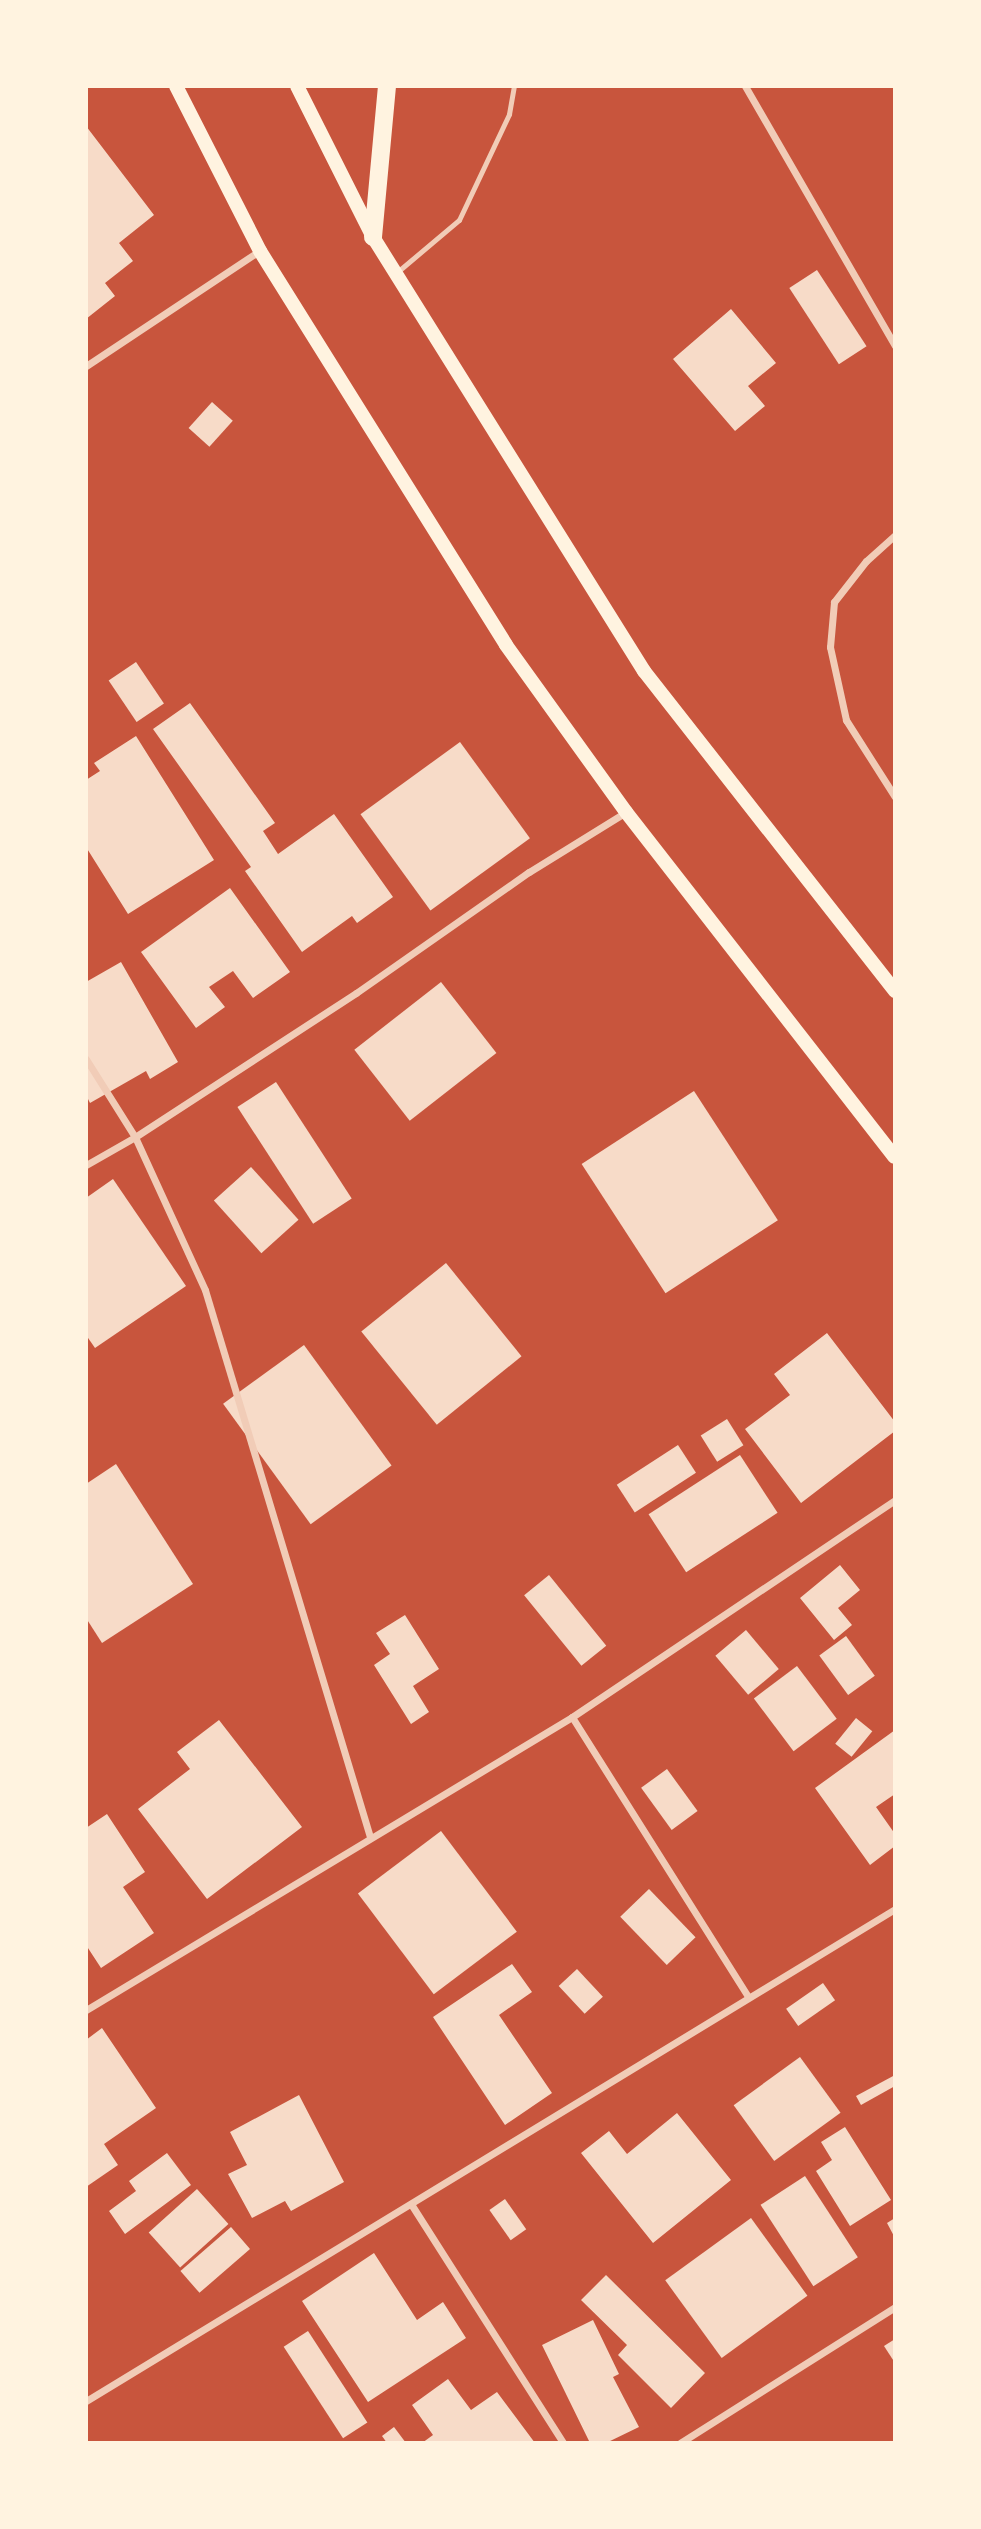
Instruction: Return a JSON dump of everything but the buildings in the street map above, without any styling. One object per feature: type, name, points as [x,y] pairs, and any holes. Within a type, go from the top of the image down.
[{"type":"main road","points":[[176,86],[260,251],[506,645],[626,812],[895,1157]]},
{"type":"main road","points":[[297,86],[373,237],[644,671],[895,991]]},
{"type":"main road","points":[[373,237],[387,86]]},
{"type":"street","points":[[745,86],[895,346]]},
{"type":"street","points":[[86,366],[260,251]]},
{"type":"street","points":[[895,535],[866,561],[834,602],[830,647],[846,720],[895,797]]},
{"type":"street","points":[[86,1165],[135,1137],[356,993],[529,872],[626,812]]},
{"type":"street","points":[[86,1059],[135,1137],[205,1290],[370,1837]]},
{"type":"street","points":[[86,2010],[572,1717],[895,1500]]},
{"type":"street","points":[[572,1717],[748,1996]]},
{"type":"street","points":[[86,2401],[895,1909]]},
{"type":"street","points":[[411,2204],[563,2443]]},
{"type":"street","points":[[680,2443],[895,2307]]},
{"type":"lane","points":[[396,273],[458,220],[509,114],[514,86]]}]
